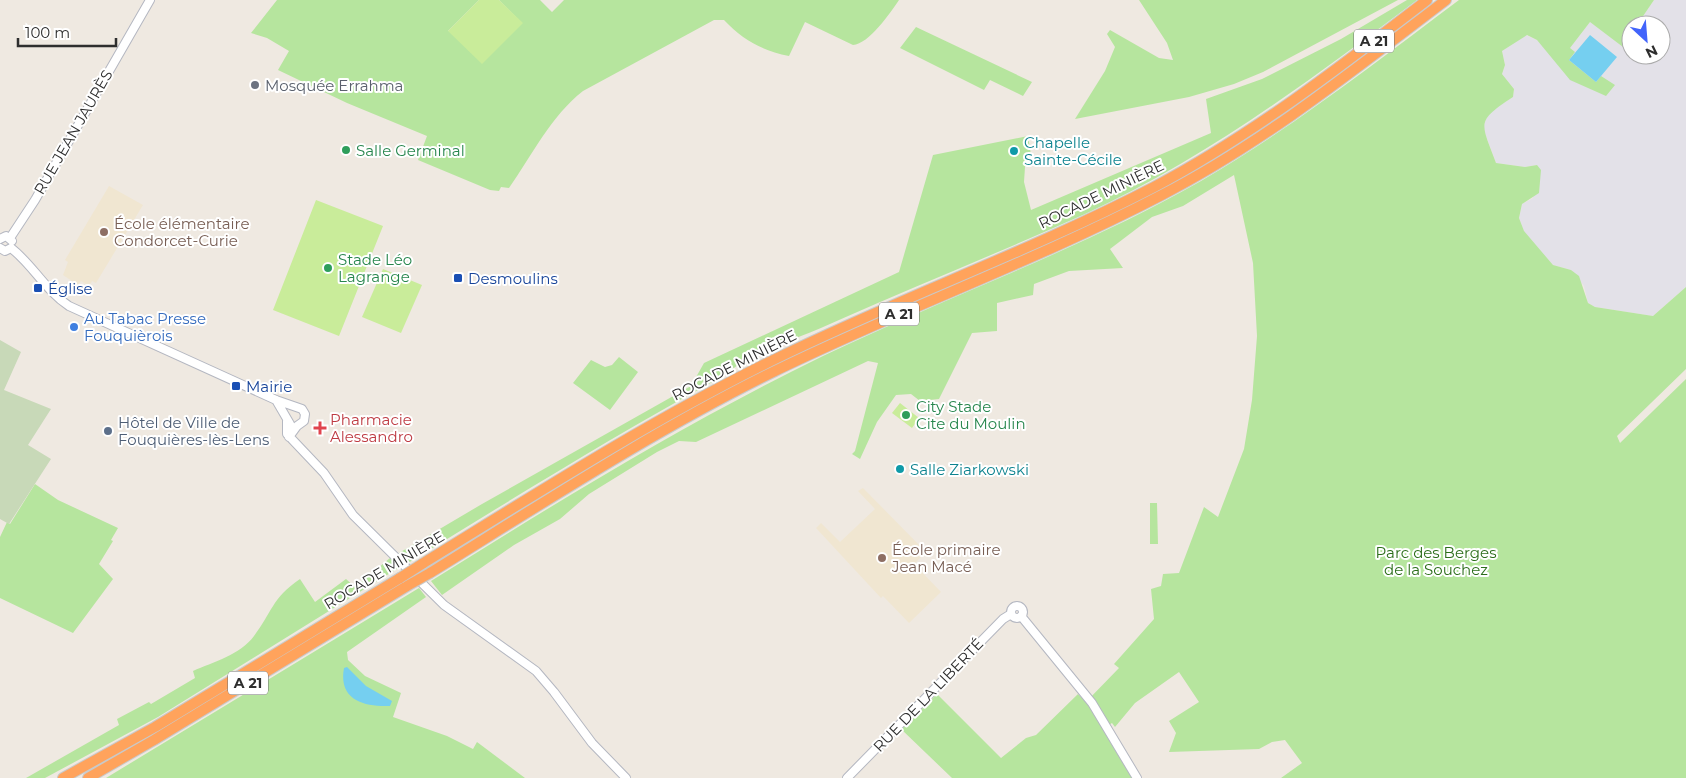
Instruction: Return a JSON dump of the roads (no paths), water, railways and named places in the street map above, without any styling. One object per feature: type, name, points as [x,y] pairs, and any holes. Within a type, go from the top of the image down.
[{"type":"highway","name":"ROCADE MINIÈRE","points":[[63,778],[155,727],[618,444],[699,397],[818,339],[1089,219],[1156,186],[1263,121],[1427,0]]},
{"type":"highway","name":"ROCADE MINIÈRE","points":[[88,778],[170,731],[630,451],[729,394],[863,330],[1086,232],[1231,156],[1301,109],[1446,0]]},
{"type":"street","name":"RUE JEAN JAURÈS","points":[[10,238],[35,200],[150,0]]},
{"type":"street","points":[[0,238],[6,236],[10,238],[12,242],[11,248]]},
{"type":"street","points":[[0,248],[5,251],[11,248]]},
{"type":"street","points":[[11,248],[27,263],[54,295],[69,306],[276,400],[300,407],[306,414],[302,423],[297,426],[289,437]]},
{"type":"street","points":[[276,400],[286,419],[297,426]]},
{"type":"street","points":[[294,406],[289,409],[286,419],[286,430],[289,437],[324,473],[353,515],[444,605],[536,671],[592,743],[626,778]]},
{"type":"street","name":"RUE DE LA LIBERTÉ","points":[[847,778],[1011,614],[1014,618],[1021,616],[1092,703],[1136,778]]},
{"type":"water","points":[[1590,35],[1617,57],[1596,82],[1569,60]]},
{"type":"water","points":[[347,667],[366,686],[392,701],[390,706],[362,703],[349,694],[343,679],[344,668]]},
{"type":"place","name":"Mosquée Errahma","points":[[255,85]]},
{"type":"place","name":"Salle Germinal","points":[[346,150]]},
{"type":"place","name":"Chapelle Sainte-Cécile","points":[[1014,151]]},
{"type":"place","name":"École élémentaire Condorcet-Curie","points":[[104,232]]},
{"type":"place","name":"Stade Léo Lagrange","points":[[328,268]]},
{"type":"place","name":"Desmoulins","points":[[458,278]]},
{"type":"place","name":"Église","points":[[38,288]]},
{"type":"place","name":"Au Tabac Presse Fouquièrois","points":[[74,327]]},
{"type":"place","name":"Mairie","points":[[236,386]]},
{"type":"place","name":"City Stade Cite du Moulin","points":[[906,415]]},
{"type":"place","name":"Pharmacie Alessandro","points":[[320,428]]},
{"type":"place","name":"Hôtel de Ville de Fouquières-lès-Lens","points":[[108,431]]},
{"type":"place","name":"Salle Ziarkowski","points":[[900,469]]},
{"type":"place","name":"École primaire Jean Macé","points":[[882,558]]},
{"type":"park label","name":"Parc des Berges de la Souchez","points":[[1436,560]]}]
